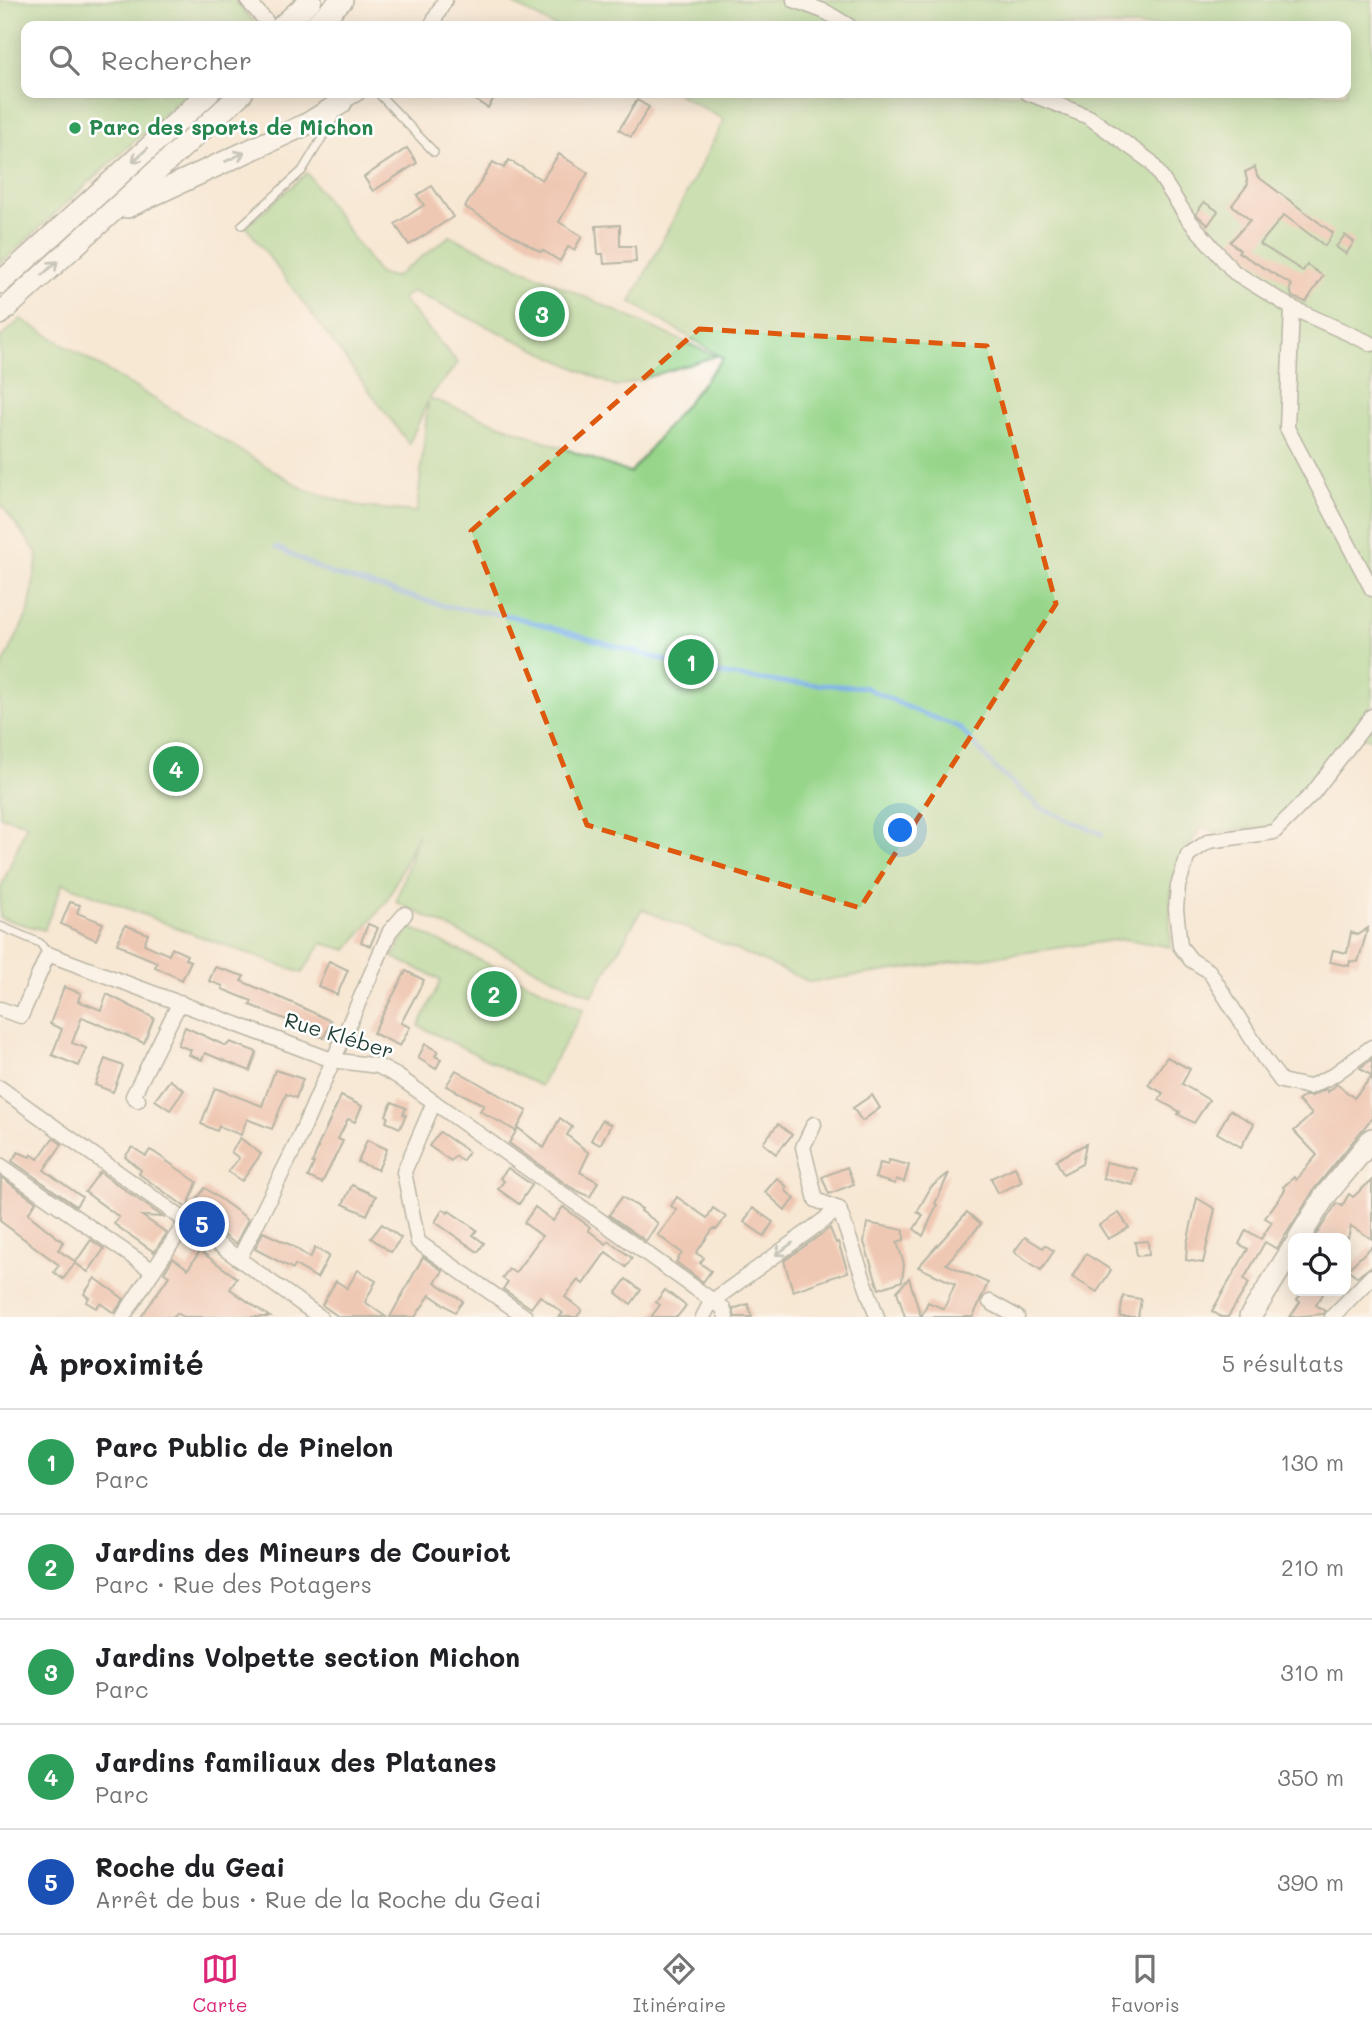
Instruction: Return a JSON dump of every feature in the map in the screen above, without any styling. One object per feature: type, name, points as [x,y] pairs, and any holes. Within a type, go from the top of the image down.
[{"type":"main road","points":[[279,21],[311,0]]},
{"type":"main road","points":[[319,21],[342,0]]},
{"type":"main road","points":[[0,283],[204,98]]},
{"type":"main road","points":[[0,314],[236,98]]},
{"type":"main road","points":[[106,216],[309,123],[341,98]]},
{"type":"main road","points":[[1302,1233],[1325,1196],[1372,1139]]},
{"type":"main road","points":[[1250,1317],[1288,1256]]},
{"type":"street","points":[[247,0],[271,21]]},
{"type":"street","points":[[434,21],[445,0]]},
{"type":"street","points":[[794,0],[826,12],[841,21]]},
{"type":"street","points":[[1041,98],[1089,117],[1151,162],[1189,220],[1234,272],[1292,308],[1372,344]]},
{"type":"street","points":[[1292,308],[1287,428],[1372,589]]},
{"type":"street","points":[[1372,716],[1313,793],[1274,832],[1209,841],[1188,855],[1178,886],[1176,909],[1180,946],[1191,960],[1209,971],[1281,1081],[1309,1087],[1332,1076],[1372,1047]]},
{"type":"street","points":[[239,1259],[295,1147],[390,931],[405,914]]},
{"type":"street","points":[[0,1009],[20,1016],[48,954]]},
{"type":"street","name":"Rue Kléber","points":[[48,954],[332,1060],[378,1066],[397,1076],[723,1308],[726,1317]]},
{"type":"street","points":[[138,1100],[133,1097],[180,1002]]},
{"type":"street","points":[[0,1088],[320,1317]]},
{"type":"street","points":[[434,1102],[404,1172],[418,1241],[526,1317]]},
{"type":"street","points":[[814,1124],[803,1147],[816,1200],[839,1209],[877,1317]]},
{"type":"street","points":[[0,1165],[153,1271]]},
{"type":"street","points":[[703,1317],[711,1301],[839,1209]]},
{"type":"street","points":[[123,1317],[187,1222]]},
{"type":"street","points":[[1332,1317],[1372,1276]]},
{"type":"street","points":[[990,1302],[1017,1317]]},
{"type":"lane","points":[[242,225],[302,172],[330,127],[343,98]]},
{"type":"lane","points":[[383,98],[434,152]]},
{"type":"lane","points":[[0,926],[40,943],[48,954]]},
{"type":"highlighted area","points":[[699,329],[987,346],[1056,604],[860,908],[587,825],[471,531]]},
{"type":"green space","name":"Parc des sports de Michon","points":[[0,0],[234,0],[253,21],[21,21],[21,98],[182,98],[0,264]]},
{"type":"green space","points":[[506,0],[1372,0],[1372,739],[1361,737],[1272,826],[1218,832],[1202,827],[1183,857],[1173,884],[1170,912],[1171,947],[1123,939],[810,982],[642,909],[592,996],[396,902],[418,834],[387,901],[347,950],[322,943],[302,973],[63,883],[44,930],[0,918],[0,890],[27,824],[0,816],[0,671],[29,611],[38,554],[0,503],[0,338],[21,319],[306,490],[362,507],[417,512],[428,401],[409,444],[246,226],[307,173],[379,274],[395,277],[450,236],[716,356],[616,387],[412,291],[402,299],[458,363],[429,398],[630,473],[723,358],[631,302],[724,120],[685,98],[1351,98],[1351,21],[545,21]]},
{"type":"green space","points":[[409,927],[584,1009],[540,1086],[419,1026],[441,980],[393,957]]},
{"type":"building","points":[[471,98],[494,98],[488,108]]},
{"type":"building","points":[[637,100],[649,107],[631,137],[619,130]]},
{"type":"building","points":[[407,148],[417,163],[373,191],[364,177]]},
{"type":"building","points":[[559,154],[588,173],[559,222],[582,236],[574,250],[568,247],[560,261],[465,207],[493,162],[504,168],[509,160],[542,180]]},
{"type":"building","points":[[1255,167],[1257,176],[1333,233],[1325,246],[1284,215],[1260,244],[1303,271],[1307,265],[1323,276],[1306,302],[1292,297],[1292,285],[1238,252],[1240,250],[1230,242],[1250,220],[1232,205],[1248,184],[1245,172]]},
{"type":"building","points":[[432,186],[453,217],[409,245],[395,224],[424,205],[417,195]]},
{"type":"building","points":[[1204,202],[1218,211],[1208,225],[1196,214]]},
{"type":"building","points":[[620,225],[620,246],[635,246],[636,262],[604,264],[603,254],[598,254],[596,226]]},
{"type":"building","points":[[1345,235],[1354,242],[1346,254],[1336,247]]},
{"type":"building","points":[[70,902],[80,905],[77,913],[103,923],[96,940],[61,924]]},
{"type":"building","points":[[368,924],[378,928],[370,946],[361,942]]},
{"type":"building","points":[[125,925],[148,934],[144,944],[169,955],[172,948],[187,955],[185,959],[191,961],[182,980],[155,967],[157,962],[117,944]]},
{"type":"building","points":[[1368,928],[1358,962],[1350,961],[1349,966],[1330,962],[1333,950],[1347,953],[1351,932],[1357,935]]},
{"type":"building","points":[[329,961],[348,970],[337,995],[318,986]]},
{"type":"building","points":[[215,967],[244,976],[241,981],[331,1021],[324,1038],[250,1005],[252,1001],[209,981]]},
{"type":"building","points":[[406,971],[424,980],[401,1023],[410,1027],[400,1046],[373,1033]]},
{"type":"building","points":[[64,987],[81,993],[78,1001],[101,1010],[107,994],[154,1018],[144,1043],[82,1017],[72,1043],[86,1048],[79,1066],[52,1055],[62,1029],[50,1024]]},
{"type":"building","points":[[185,1027],[226,1046],[230,1042],[257,1052],[250,1071],[205,1053],[202,1060],[189,1055],[191,1050],[178,1045]]},
{"type":"building","points":[[425,1044],[438,1051],[435,1056],[441,1059],[436,1069],[418,1058]]},
{"type":"building","points":[[1167,1057],[1190,1069],[1182,1084],[1209,1100],[1194,1123],[1159,1100],[1163,1093],[1148,1085]]},
{"type":"building","points":[[105,1059],[123,1066],[113,1092],[95,1085]]},
{"type":"building","points":[[1372,1059],[1372,1076],[1360,1068]]},
{"type":"building","points":[[275,1070],[303,1079],[296,1098],[286,1094],[272,1129],[247,1119],[241,1135],[219,1126],[217,1131],[201,1124],[215,1088],[262,1106]]},
{"type":"building","points":[[456,1070],[527,1111],[516,1131],[480,1111],[484,1105],[446,1086]]},
{"type":"building","points":[[1372,1076],[1372,1118],[1315,1188],[1277,1249],[1265,1242],[1244,1279],[1249,1283],[1228,1317],[1221,1317],[1212,1311],[1248,1249],[1239,1244],[1246,1230],[1261,1239],[1272,1222],[1265,1218],[1285,1190],[1283,1187],[1294,1177],[1296,1180],[1317,1155],[1294,1131],[1312,1114],[1298,1101],[1304,1096],[1312,1096],[1326,1089],[1328,1092],[1337,1084],[1354,1098]]},
{"type":"building","points":[[170,1080],[184,1090],[170,1110],[155,1100]]},
{"type":"building","points":[[872,1095],[880,1108],[862,1121],[853,1108]]},
{"type":"building","points":[[341,1096],[362,1106],[355,1122],[348,1119],[338,1139],[343,1141],[322,1183],[308,1177],[317,1148]]},
{"type":"building","points":[[392,1102],[406,1108],[400,1128],[386,1122]]},
{"type":"building","points":[[1230,1110],[1254,1124],[1241,1147],[1217,1133]]},
{"type":"building","points":[[560,1118],[572,1127],[567,1135],[589,1153],[580,1172],[598,1182],[590,1197],[570,1187],[509,1143],[518,1128],[544,1148]]},
{"type":"building","points":[[602,1120],[611,1125],[600,1145],[591,1140]]},
{"type":"building","points":[[778,1124],[792,1135],[776,1154],[763,1143]]},
{"type":"building","points":[[440,1132],[469,1152],[462,1161],[455,1156],[451,1161],[429,1146]]},
{"type":"building","points":[[53,1138],[62,1144],[44,1170],[82,1197],[76,1206],[12,1161],[18,1152],[30,1157],[31,1154],[38,1159]]},
{"type":"building","points":[[240,1138],[261,1154],[242,1181],[228,1172],[239,1158],[231,1152]]},
{"type":"building","points":[[367,1140],[387,1149],[378,1170],[358,1162]]},
{"type":"building","points":[[1086,1144],[1082,1164],[1063,1174],[1056,1160]]},
{"type":"building","points":[[132,1147],[146,1156],[150,1150],[154,1152],[197,1182],[187,1208],[139,1174],[141,1170],[125,1157]]},
{"type":"building","points":[[889,1160],[909,1165],[904,1182],[896,1179],[895,1184],[875,1178],[880,1163],[888,1165]]},
{"type":"building","points":[[1106,1162],[1137,1169],[1133,1185],[1103,1178]]},
{"type":"building","points":[[847,1167],[854,1184],[829,1194],[822,1177]]},
{"type":"building","points":[[1015,1167],[1022,1182],[998,1193],[991,1178]]},
{"type":"building","points":[[508,1168],[532,1185],[519,1204],[498,1189],[504,1181],[500,1178]]},
{"type":"building","points":[[100,1172],[163,1217],[142,1216],[167,1233],[154,1252],[114,1224],[119,1217],[85,1192]]},
{"type":"building","points":[[949,1173],[923,1236],[914,1229],[923,1215],[917,1212],[931,1187]]},
{"type":"building","points":[[1,1177],[36,1202],[28,1214],[63,1242],[58,1250],[76,1262],[63,1279],[54,1272],[59,1265],[0,1221]]},
{"type":"building","points":[[777,1178],[795,1199],[785,1210],[765,1192]]},
{"type":"building","points":[[1372,1180],[1372,1239],[1351,1226],[1349,1233],[1317,1233],[1337,1203],[1342,1206],[1349,1194],[1353,1197]]},
{"type":"building","points":[[352,1185],[376,1196],[367,1215],[343,1204]]},
{"type":"building","points":[[205,1188],[248,1219],[236,1244],[189,1210]]},
{"type":"building","points":[[622,1197],[658,1223],[646,1241],[609,1215]]},
{"type":"building","points":[[677,1197],[707,1218],[713,1208],[726,1217],[717,1229],[713,1229],[696,1253],[704,1258],[700,1263],[711,1271],[703,1282],[676,1262],[682,1253],[658,1235],[677,1210],[671,1206]]},
{"type":"building","points":[[1197,1198],[1215,1209],[1203,1263],[1186,1260]]},
{"type":"building","points":[[535,1207],[553,1221],[563,1207],[590,1227],[588,1230],[606,1244],[609,1241],[632,1258],[626,1267],[606,1252],[583,1284],[578,1280],[565,1297],[582,1310],[577,1317],[559,1317],[563,1313],[540,1296],[531,1308],[503,1289],[508,1282],[502,1278],[509,1269],[515,1273],[542,1236],[524,1223]]},
{"type":"building","points":[[753,1208],[773,1222],[764,1236],[744,1222]]},
{"type":"building","points":[[443,1209],[477,1230],[473,1235],[484,1243],[478,1252],[435,1222]]},
{"type":"building","points":[[967,1212],[981,1224],[946,1264],[988,1283],[973,1317],[921,1317],[928,1302],[944,1309],[955,1284],[918,1267]]},
{"type":"building","points":[[1119,1213],[1129,1228],[1108,1239],[1099,1225]]},
{"type":"building","points":[[867,1223],[904,1230],[904,1240],[897,1242],[904,1264],[902,1281],[879,1289],[864,1242]]},
{"type":"building","points":[[382,1224],[401,1238],[391,1252],[371,1238]]},
{"type":"building","points":[[830,1228],[836,1243],[838,1242],[848,1272],[793,1291],[784,1261]]},
{"type":"building","points":[[263,1232],[291,1245],[310,1258],[315,1248],[329,1256],[317,1278],[295,1265],[293,1269],[255,1249]]},
{"type":"building","points":[[1025,1237],[1054,1251],[1041,1270],[1014,1252]]},
{"type":"building","points":[[91,1240],[104,1249],[88,1272],[75,1263]]},
{"type":"building","points":[[1148,1241],[1149,1255],[1137,1256],[1135,1242]]},
{"type":"building","points":[[1372,1246],[1372,1266],[1357,1277],[1351,1272],[1351,1266]]},
{"type":"building","points":[[200,1251],[237,1278],[230,1289],[270,1317],[184,1317],[177,1313],[174,1317],[141,1317],[169,1276],[164,1273],[173,1258],[188,1269]]},
{"type":"building","points":[[1086,1254],[1111,1270],[1097,1292],[1072,1277]]},
{"type":"building","points":[[423,1257],[443,1271],[435,1282],[463,1301],[455,1312],[430,1295],[415,1317],[390,1317]]},
{"type":"building","points":[[358,1270],[376,1281],[365,1302],[386,1317],[339,1317],[322,1305],[336,1281],[347,1288]]},
{"type":"building","points":[[95,1278],[124,1299],[114,1313],[100,1303],[96,1308],[86,1302],[89,1298],[84,1294]]},
{"type":"building","points":[[909,1278],[921,1317],[905,1317],[897,1291]]},
{"type":"building","points":[[626,1279],[641,1290],[631,1304],[616,1293]]},
{"type":"building","points":[[665,1290],[686,1306],[677,1317],[651,1317],[660,1305],[656,1302]]},
{"type":"building","points":[[1123,1296],[1141,1299],[1138,1317],[1120,1317]]},
{"type":"building","points":[[1300,1296],[1322,1296],[1316,1305],[1325,1311],[1323,1314],[1290,1317],[1300,1302],[1297,1300]]},
{"type":"building","points":[[748,1304],[752,1317],[735,1317],[733,1309]]},
{"type":"waterway","points":[[276,547],[329,573],[445,606],[511,616],[705,672],[787,683],[864,687],[959,727],[996,769],[1041,808],[1102,834]]},
{"type":"place","name":"Parc des sports de Michon","points":[[75,128]]},
{"type":"place","name":"Jardins Volpette section Michon","points":[[542,314]]},
{"type":"place","name":"Parc Public de Pinelon","points":[[691,662]]},
{"type":"place","name":"Jardins familiaux des Platanes","points":[[176,769]]},
{"type":"place","name":"Jardins des Mineurs de Couriot","points":[[494,994]]},
{"type":"place","name":"Roche du Geai","points":[[202,1224]]}]
